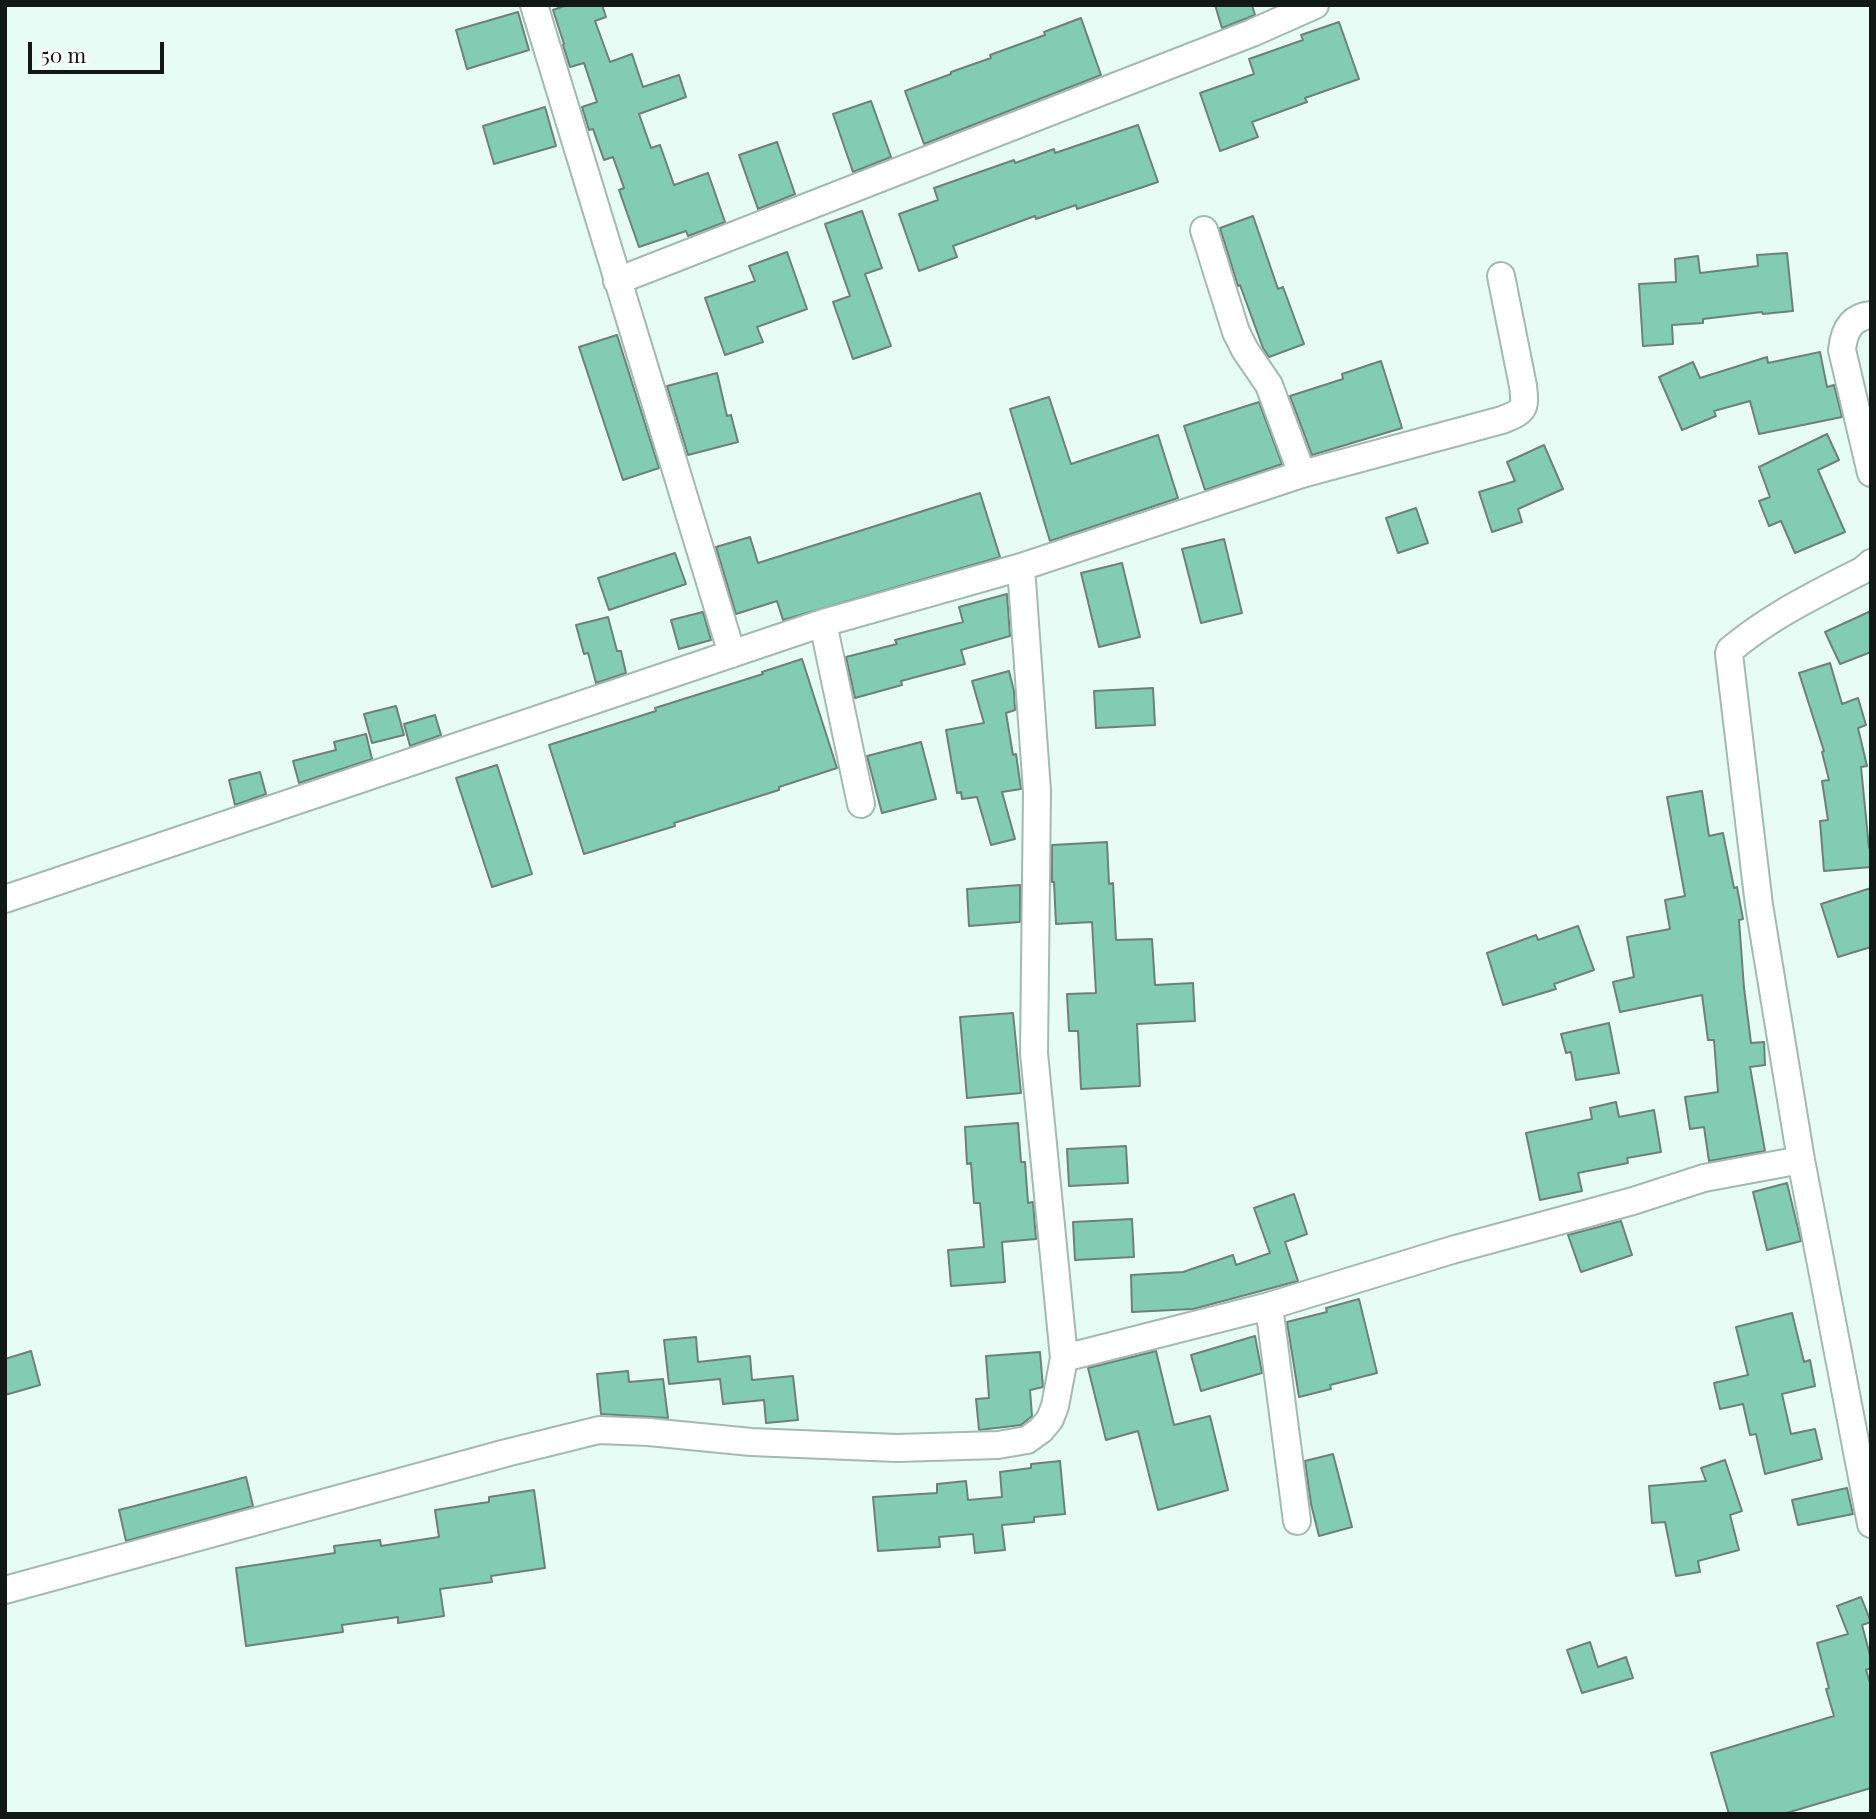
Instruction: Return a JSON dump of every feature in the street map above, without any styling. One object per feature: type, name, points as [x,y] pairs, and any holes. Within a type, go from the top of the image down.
[{"type":"street","points":[[534,5],[732,654]]},
{"type":"street","points":[[617,281],[1227,43],[1315,5]]},
{"type":"street","points":[[1204,230],[1236,332],[1269,385],[1302,474]]},
{"type":"street","points":[[5,899],[823,623],[1021,567],[1302,474],[1503,420],[1524,409],[1523,386],[1501,276]]},
{"type":"street","points":[[1871,315],[1861,316],[1851,324],[1844,334],[1842,350],[1871,473]]},
{"type":"street","points":[[1871,563],[1863,570],[1775,615],[1730,650],[1729,660],[1759,905],[1801,1160],[1871,1524]]},
{"type":"street","points":[[5,1590],[474,1461],[599,1430],[751,1442],[897,1448],[998,1445],[1027,1440],[1041,1430],[1050,1419],[1055,1406],[1064,1358],[1034,1053],[1037,792],[1021,567]]},
{"type":"street","points":[[823,623],[861,804]]},
{"type":"street","points":[[1064,1358],[1269,1306],[1704,1178],[1801,1160]]},
{"type":"street","points":[[1269,1306],[1297,1521]]},
{"type":"building","points":[[567,5],[602,5],[606,17],[595,21],[610,62],[632,54],[643,87],[679,75],[686,97],[639,114],[651,148],[660,145],[674,185],[708,173],[725,222],[688,236],[686,231],[639,247],[619,190],[624,188],[613,157],[604,160],[593,129],[589,130],[582,107],[597,102],[584,63],[570,67],[563,45],[553,10]]},
{"type":"building","points":[[1215,5],[1252,5],[1255,15],[1222,28]]},
{"type":"building","points":[[518,12],[529,50],[467,69],[456,30]]},
{"type":"building","points":[[1081,18],[1101,75],[924,144],[905,91],[991,58],[990,55],[1045,35],[1044,32]]},
{"type":"building","points":[[1339,22],[1359,79],[1305,98],[1307,102],[1252,122],[1258,137],[1220,151],[1200,93],[1254,74],[1249,59],[1303,40],[1301,35]]},
{"type":"building","points":[[871,101],[891,157],[853,172],[833,114]]},
{"type":"building","points":[[545,107],[556,146],[494,164],[483,126]]},
{"type":"building","points":[[1138,125],[1158,182],[1077,209],[1076,205],[1036,219],[1035,216],[953,246],[957,257],[919,271],[899,214],[938,200],[934,188],[1014,160],[1015,163],[1054,149],[1055,153]]},
{"type":"building","points":[[777,142],[795,194],[758,209],[739,155]]},
{"type":"building","points":[[862,211],[882,268],[865,274],[891,346],[853,359],[833,302],[850,296],[825,224]]},
{"type":"building","points":[[1253,216],[1278,289],[1283,287],[1304,344],[1269,357],[1263,348],[1240,285],[1238,286],[1220,228]]},
{"type":"building","points":[[787,252],[807,309],[757,327],[763,342],[725,355],[705,298],[755,281],[749,266]]},
{"type":"building","points":[[1787,253],[1793,311],[1762,312],[1703,319],[1703,323],[1672,325],[1673,344],[1643,346],[1639,284],[1676,282],[1675,259],[1698,256],[1700,273],[1758,266],[1757,255]]},
{"type":"building","points":[[617,335],[659,468],[623,480],[579,347]]},
{"type":"building","points":[[1820,352],[1827,387],[1834,385],[1842,417],[1759,434],[1750,401],[1714,411],[1716,416],[1682,430],[1659,377],[1693,362],[1700,378],[1767,357],[1768,363]]},
{"type":"building","points":[[1381,361],[1402,428],[1312,455],[1290,396],[1343,379],[1342,374]]},
{"type":"building","points":[[717,373],[727,416],[731,415],[738,442],[688,455],[667,386]]},
{"type":"building","points":[[1049,397],[1071,464],[1158,435],[1178,498],[1050,541],[1010,409]]},
{"type":"building","points":[[1259,402],[1282,464],[1205,490],[1184,426]]},
{"type":"building","points":[[1827,434],[1839,460],[1818,470],[1845,532],[1795,553],[1781,521],[1769,526],[1759,501],[1770,497],[1759,467]]},
{"type":"building","points":[[1544,445],[1563,489],[1518,509],[1522,522],[1492,532],[1479,492],[1515,481],[1507,462]]},
{"type":"building","points":[[980,493],[1000,557],[783,620],[777,601],[736,614],[716,547],[750,537],[758,563]]},
{"type":"building","points":[[1416,508],[1428,543],[1398,553],[1386,518]]},
{"type":"building","points":[[1224,539],[1242,613],[1201,623],[1182,549]]},
{"type":"building","points":[[675,553],[686,584],[609,610],[598,578]]},
{"type":"building","points":[[1122,563],[1140,637],[1099,647],[1081,573]]},
{"type":"building","points":[[1007,594],[1010,636],[961,650],[965,664],[901,681],[902,685],[855,698],[846,657],[897,644],[895,640],[963,622],[959,607]]},
{"type":"building","points":[[1871,611],[1871,652],[1840,664],[1825,632]]},
{"type":"building","points":[[703,612],[711,640],[679,649],[671,620]]},
{"type":"building","points":[[608,617],[626,673],[596,683],[588,653],[584,654],[576,625]]},
{"type":"building","points":[[802,659],[837,768],[779,787],[779,790],[674,823],[675,826],[584,854],[549,745],[656,711],[655,708]]},
{"type":"building","points":[[1830,663],[1842,704],[1858,698],[1866,725],[1858,728],[1867,766],[1861,767],[1871,867],[1824,871],[1820,821],[1828,820],[1822,781],[1829,780],[1822,752],[1824,751],[1799,673]]},
{"type":"building","points":[[1009,671],[1015,710],[1006,713],[1021,789],[1002,792],[1015,839],[991,845],[977,797],[962,799],[961,792],[957,793],[946,730],[984,723],[972,681]]},
{"type":"building","points":[[1153,688],[1155,725],[1096,728],[1094,691]]},
{"type":"building","points":[[396,706],[404,735],[372,743],[364,714]]},
{"type":"building","points":[[435,715],[441,735],[410,746],[404,724]]},
{"type":"building","points":[[366,734],[372,759],[299,783],[293,761],[336,750],[334,742]]},
{"type":"building","points":[[921,742],[936,799],[882,813],[867,756]]},
{"type":"building","points":[[497,765],[532,874],[492,887],[456,778]]},
{"type":"building","points":[[260,772],[266,794],[235,805],[229,780]]},
{"type":"building","points":[[1702,791],[1709,836],[1723,833],[1734,888],[1737,887],[1743,919],[1739,920],[1751,1043],[1764,1042],[1765,1065],[1750,1067],[1765,1151],[1709,1161],[1704,1127],[1690,1129],[1685,1097],[1718,1092],[1714,1040],[1708,1040],[1702,995],[1620,1012],[1613,982],[1634,977],[1627,937],[1670,929],[1665,900],[1685,896],[1667,797]]},
{"type":"building","points":[[1107,842],[1109,884],[1113,883],[1116,940],[1152,939],[1155,985],[1193,983],[1195,1021],[1137,1024],[1140,1086],[1081,1089],[1078,1031],[1069,1031],[1067,994],[1096,993],[1092,922],[1056,924],[1052,845]]},
{"type":"building","points":[[1020,885],[1020,922],[969,926],[967,889]]},
{"type":"building","points":[[1871,888],[1871,947],[1838,957],[1821,904]]},
{"type":"building","points":[[1578,926],[1594,970],[1554,984],[1556,989],[1503,1005],[1487,953],[1536,935],[1538,940]]},
{"type":"building","points":[[1013,1013],[1021,1093],[967,1098],[960,1017]]},
{"type":"building","points":[[1609,1023],[1619,1073],[1576,1080],[1571,1052],[1566,1053],[1561,1034]]},
{"type":"building","points":[[1616,1102],[1619,1117],[1654,1110],[1661,1152],[1627,1158],[1628,1163],[1578,1173],[1582,1191],[1540,1200],[1526,1133],[1592,1119],[1590,1108]]},
{"type":"building","points":[[1018,1123],[1021,1162],[1025,1162],[1028,1203],[1033,1202],[1036,1239],[1002,1242],[1005,1282],[951,1286],[948,1250],[984,1247],[980,1203],[974,1203],[971,1163],[967,1164],[965,1127]]},
{"type":"building","points":[[1126,1146],[1128,1183],[1069,1186],[1067,1149]]},
{"type":"building","points":[[1787,1183],[1801,1241],[1767,1250],[1753,1192]]},
{"type":"building","points":[[1294,1194],[1307,1234],[1285,1242],[1298,1281],[1193,1309],[1132,1312],[1131,1275],[1183,1272],[1233,1255],[1236,1265],[1270,1253],[1254,1208]]},
{"type":"building","points":[[1132,1219],[1134,1257],[1075,1260],[1073,1222]]},
{"type":"building","points":[[1621,1221],[1632,1255],[1581,1272],[1568,1235]]},
{"type":"building","points":[[1359,1299],[1377,1373],[1330,1385],[1331,1389],[1299,1397],[1287,1322],[1327,1312],[1326,1308]]},
{"type":"building","points":[[1792,1313],[1804,1362],[1810,1360],[1815,1386],[1782,1394],[1791,1434],[1815,1429],[1822,1459],[1765,1474],[1756,1434],[1750,1435],[1743,1404],[1720,1409],[1714,1383],[1748,1375],[1736,1327]]},
{"type":"building","points":[[1255,1336],[1262,1373],[1201,1391],[1191,1355]]},
{"type":"building","points":[[696,1337],[698,1362],[750,1356],[752,1380],[793,1376],[798,1420],[766,1423],[764,1400],[723,1404],[720,1379],[669,1384],[664,1340]]},
{"type":"building","points":[[31,1351],[40,1385],[5,1395],[5,1359]]},
{"type":"building","points":[[1156,1351],[1174,1425],[1210,1416],[1228,1490],[1158,1510],[1138,1431],[1106,1440],[1088,1368]]},
{"type":"building","points":[[1040,1352],[1043,1387],[1030,1390],[1032,1416],[1021,1425],[979,1430],[976,1399],[989,1398],[986,1356]]},
{"type":"building","points":[[628,1371],[629,1382],[663,1379],[668,1418],[601,1414],[597,1374]]},
{"type":"building","points":[[1333,1454],[1352,1527],[1319,1536],[1305,1461]]},
{"type":"building","points":[[1725,1460],[1742,1511],[1730,1515],[1739,1550],[1698,1561],[1700,1572],[1676,1576],[1665,1522],[1652,1523],[1649,1486],[1706,1481],[1701,1468]]},
{"type":"building","points":[[1060,1461],[1065,1514],[1034,1517],[1034,1522],[1002,1525],[1005,1550],[975,1553],[973,1534],[939,1537],[940,1547],[878,1551],[873,1497],[937,1493],[937,1484],[966,1481],[968,1500],[1002,1497],[1000,1472],[1031,1468],[1031,1464]]},
{"type":"building","points":[[246,1477],[253,1506],[126,1541],[119,1510]]},
{"type":"building","points":[[1847,1488],[1853,1514],[1798,1525],[1792,1500]]},
{"type":"building","points":[[534,1490],[545,1568],[491,1576],[492,1582],[440,1589],[444,1616],[398,1623],[398,1617],[342,1625],[343,1632],[246,1646],[236,1568],[335,1553],[334,1546],[380,1540],[381,1546],[439,1537],[435,1510],[489,1502],[489,1497]]},
{"type":"building","points":[[1861,1597],[1871,1622],[1862,1625],[1871,1659],[1871,1668],[1866,1670],[1871,1686],[1871,1788],[1783,1814],[1729,1814],[1711,1753],[1834,1716],[1817,1643],[1848,1634],[1837,1606]]},
{"type":"building","points":[[1590,1642],[1598,1667],[1626,1657],[1633,1678],[1582,1693],[1567,1650]]}]
